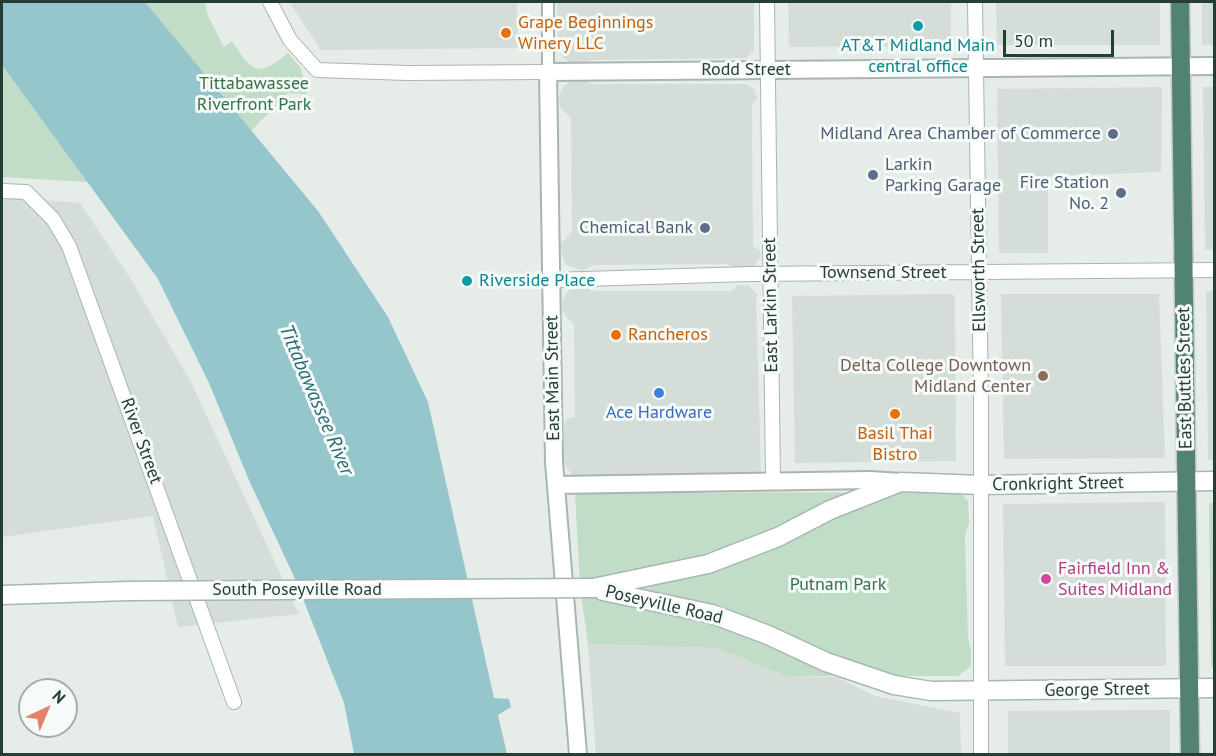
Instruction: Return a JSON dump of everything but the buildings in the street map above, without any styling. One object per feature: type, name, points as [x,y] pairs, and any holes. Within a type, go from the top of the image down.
[{"type":"highway","name":"East Buttles Street","points":[[1180,2],[1190,754]]},
{"type":"main road","name":"Cronkright Street","points":[[901,482],[981,485],[1215,481]]},
{"type":"main road","name":"Poseyville Road","points":[[593,588],[708,564],[778,537],[830,510],[901,482]]},
{"type":"main road","name":"Poseyville Road","points":[[593,588],[712,614],[768,635],[826,662],[894,685],[931,691],[979,691]]},
{"type":"main road","name":"South Poseyville Road","points":[[2,595],[129,591],[593,588]]},
{"type":"main road","name":"George Street","points":[[979,691],[1215,688]]},
{"type":"street","name":"Rodd Street","points":[[270,2],[290,40],[317,70],[408,73],[1215,66]]},
{"type":"street","name":"East Main Street","points":[[548,2],[556,485],[578,754]]},
{"type":"street","name":"East Larkin Street","points":[[767,2],[773,481]]},
{"type":"street","name":"Ellsworth Street","points":[[975,2],[980,272],[979,691],[981,754]]},
{"type":"street","name":"River Street","points":[[2,191],[26,192],[53,219],[69,246],[234,702]]},
{"type":"street","name":"Townsend Street","points":[[551,280],[771,274],[1215,270]]},
{"type":"street","points":[[556,485],[773,481],[901,482]]},
{"type":"shaded area","points":[[289,2],[517,2],[518,48],[321,50]]},
{"type":"shaded area","points":[[557,2],[754,2],[754,50],[746,58],[591,60],[585,65],[574,65],[562,57],[558,48]]},
{"type":"shaded area","points":[[788,2],[951,2],[951,46],[789,47]]},
{"type":"shaded area","points":[[996,2],[1160,2],[1160,45],[997,45]]},
{"type":"shaded area","points":[[1202,2],[1214,2],[1214,45],[1202,45]]},
{"type":"shaded area","points":[[580,79],[591,84],[746,84],[754,89],[757,99],[752,104],[753,246],[760,250],[761,256],[753,268],[735,270],[728,264],[595,265],[582,271],[566,265],[560,249],[561,243],[572,232],[571,118],[560,107],[559,97],[563,87],[569,82]]},
{"type":"shaded area","points":[[1162,87],[1161,172],[1048,176],[1048,253],[999,253],[997,89]]},
{"type":"shaded area","points":[[1203,87],[1214,87],[1214,250],[1205,250]]},
{"type":"shaded area","points":[[2,197],[80,203],[130,278],[190,380],[299,614],[178,627],[153,516],[2,537]]},
{"type":"shaded area","points":[[738,285],[748,285],[758,295],[756,297],[761,475],[573,476],[563,462],[564,424],[567,419],[575,417],[574,324],[562,309],[562,301],[569,290],[583,286],[593,291],[731,291]]},
{"type":"shaded area","points":[[1206,291],[1214,291],[1214,460],[1208,460]]},
{"type":"shaded area","points":[[950,294],[955,296],[956,461],[795,463],[792,296]]},
{"type":"shaded area","name":"Delta College Downtown Midland Center","points":[[1001,294],[1159,294],[1165,458],[1004,459]]},
{"type":"shaded area","points":[[1165,502],[1166,666],[1005,666],[1003,504]]},
{"type":"shaded area","points":[[588,644],[717,648],[786,676],[837,677],[875,696],[960,713],[961,754],[596,754]]},
{"type":"shaded area","points":[[1170,710],[1170,754],[1008,754],[1008,711]]},
{"type":"green space","name":"Tittabawassee Riverfront Park","points":[[145,2],[205,2],[208,16],[224,47],[232,41],[245,60],[256,68],[262,69],[288,53],[301,68],[307,94],[288,93],[251,131]]},
{"type":"green space","points":[[2,65],[88,182],[2,177]]},
{"type":"green space","name":"Putnam Park","points":[[960,492],[968,501],[969,523],[965,536],[971,666],[958,676],[786,676],[717,648],[588,644],[580,587],[575,493]]},
{"type":"green space","points":[[1209,503],[1214,503],[1214,667],[1211,667]]},
{"type":"water","name":"Tittabawassee River","points":[[2,2],[145,2],[318,211],[388,317],[428,402],[494,698],[509,699],[511,707],[498,715],[507,754],[354,754],[344,703],[296,581],[248,478],[209,383],[158,279],[2,65]]},
{"type":"place","name":"AT&T Midland Main central office","points":[[918,26]]},
{"type":"place","name":"Grape Beginnings Winery LLC","points":[[506,33]]},
{"type":"place","name":"Midland Area Chamber of Commerce","points":[[1113,134]]},
{"type":"place","name":"Larkin Parking Garage","points":[[873,175]]},
{"type":"place","name":"Fire Station No. 2","points":[[1121,193]]},
{"type":"place","name":"Chemical Bank","points":[[705,228]]},
{"type":"place","name":"Riverside Place","points":[[467,281]]},
{"type":"place","name":"Rancheros","points":[[616,335]]},
{"type":"place","name":"Delta College Downtown Midland Center","points":[[1043,376]]},
{"type":"place","name":"Ace Hardware","points":[[659,393]]},
{"type":"place","name":"Basil Thai Bistro","points":[[895,414]]},
{"type":"place","name":"Fairfield Inn & Suites Midland","points":[[1046,579]]}]
